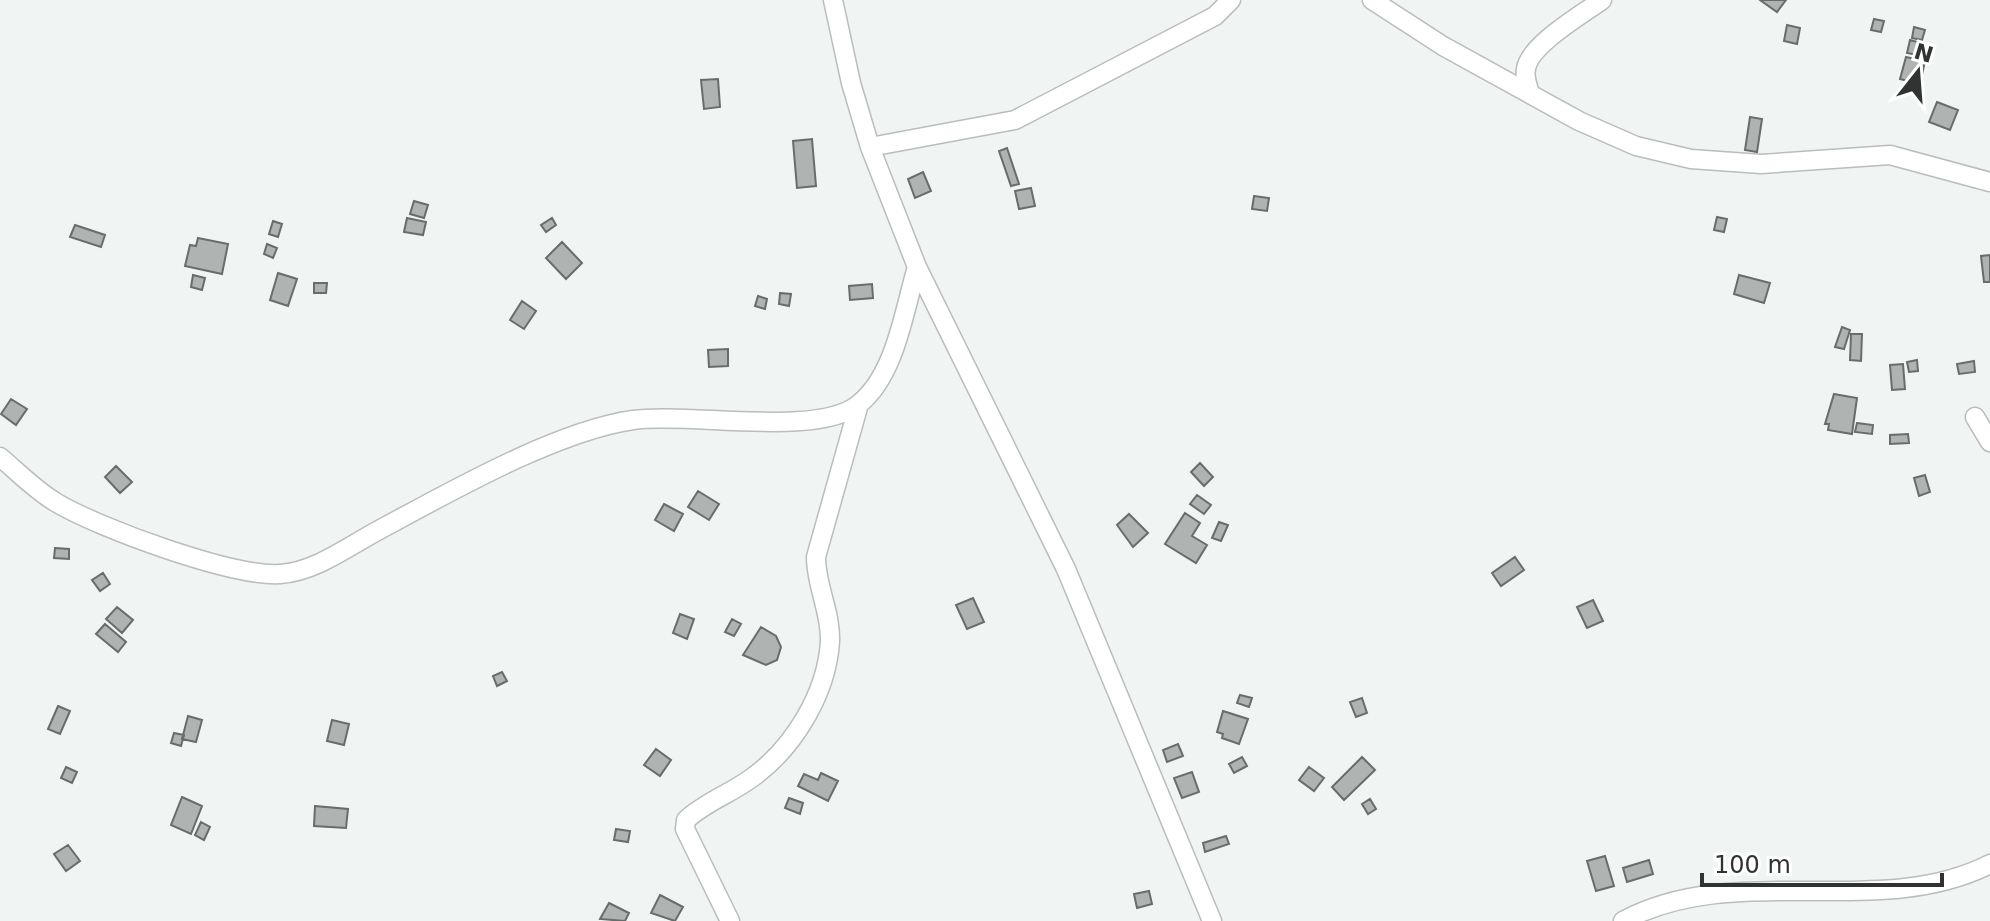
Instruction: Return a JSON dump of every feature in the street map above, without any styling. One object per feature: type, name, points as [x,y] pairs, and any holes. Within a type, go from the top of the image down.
[{"type":"street","points":[[833,0],[851,83],[870,147],[917,267],[1066,569],[1212,921]]},
{"type":"street","points":[[870,147],[1015,120],[1215,16],[1231,0]]},
{"type":"street","points":[[1372,0],[1443,46],[1530,94],[1636,146],[1691,159],[1761,164],[1890,155],[1990,182]]},
{"type":"street","points":[[1530,94],[1526,77],[1528,61],[1540,45],[1602,0]]},
{"type":"street","points":[[0,457],[56,503],[140,540],[240,570],[279,574],[307,569],[441,497],[553,444],[632,420],[708,417],[807,422],[841,413],[859,404],[885,373],[917,267]]},
{"type":"street","points":[[730,921],[685,829],[686,820],[754,777],[793,738],[812,706],[830,645],[830,623],[816,577],[816,557],[859,404]]},
{"type":"street","points":[[1975,417],[1990,442]]},
{"type":"street","points":[[1623,921],[1680,899],[1895,888],[1963,878],[1990,864]]},
{"type":"building","points":[[1760,0],[1786,0],[1777,12]]},
{"type":"building","points":[[1874,19],[1884,21],[1881,32],[1871,30]]},
{"type":"building","points":[[1787,25],[1800,28],[1797,44],[1784,41]]},
{"type":"building","points":[[1914,27],[1925,30],[1922,40],[1912,38]]},
{"type":"building","points":[[1910,40],[1921,43],[1918,55],[1907,53]]},
{"type":"building","points":[[1906,57],[1925,61],[1920,84],[1900,79]]},
{"type":"building","points":[[718,79],[720,107],[704,109],[701,80]]},
{"type":"building","points":[[1937,102],[1958,110],[1950,130],[1929,122]]},
{"type":"building","points":[[1750,117],[1762,119],[1757,152],[1745,150]]},
{"type":"building","points":[[812,139],[816,186],[797,188],[793,141]]},
{"type":"building","points":[[1007,148],[1019,184],[1011,186],[999,151]]},
{"type":"building","points":[[923,172],[931,191],[915,198],[908,179]]},
{"type":"building","points":[[1031,188],[1035,206],[1019,209],[1015,191]]},
{"type":"building","points":[[1254,196],[1269,198],[1267,211],[1252,209]]},
{"type":"building","points":[[414,201],[428,205],[424,218],[410,214]]},
{"type":"building","points":[[1717,217],[1727,219],[1724,232],[1714,230]]},
{"type":"building","points":[[407,218],[426,222],[423,235],[404,232]]},
{"type":"building","points":[[552,218],[556,225],[546,232],[541,225]]},
{"type":"building","points":[[273,221],[282,224],[278,237],[269,234]]},
{"type":"building","points":[[75,225],[105,235],[101,247],[70,237]]},
{"type":"building","points":[[198,238],[228,244],[222,274],[185,266],[190,245],[196,246]]},
{"type":"building","points":[[562,242],[582,263],[566,279],[546,258]]},
{"type":"building","points":[[267,244],[277,248],[273,258],[264,254]]},
{"type":"building","points":[[1990,255],[1990,282],[1984,282],[1981,256]]},
{"type":"building","points":[[278,273],[297,279],[288,306],[270,300]]},
{"type":"building","points":[[193,275],[205,278],[202,290],[191,287]]},
{"type":"building","points":[[1739,275],[1770,283],[1764,303],[1734,294]]},
{"type":"building","points":[[314,283],[327,283],[326,293],[314,293]]},
{"type":"building","points":[[872,284],[873,298],[850,300],[849,286]]},
{"type":"building","points":[[780,293],[791,294],[789,306],[779,304]]},
{"type":"building","points":[[758,296],[767,299],[765,309],[755,306]]},
{"type":"building","points":[[522,301],[536,311],[524,329],[510,320]]},
{"type":"building","points":[[1842,327],[1850,330],[1844,349],[1835,347]]},
{"type":"building","points":[[1851,334],[1862,334],[1861,361],[1850,360]]},
{"type":"building","points":[[728,349],[728,366],[709,367],[708,350]]},
{"type":"building","points":[[1917,360],[1918,371],[1909,372],[1907,362]]},
{"type":"building","points":[[1974,361],[1975,372],[1959,374],[1957,364]]},
{"type":"building","points":[[1903,364],[1905,389],[1892,390],[1890,365]]},
{"type":"building","points":[[1834,394],[1857,398],[1852,434],[1828,430],[1829,424],[1825,424]]},
{"type":"building","points":[[11,399],[27,409],[16,425],[1,414]]},
{"type":"building","points":[[1857,423],[1873,425],[1872,434],[1855,432]]},
{"type":"building","points":[[1908,434],[1909,443],[1890,444],[1890,435]]},
{"type":"building","points":[[1200,463],[1213,477],[1204,486],[1191,472]]},
{"type":"building","points":[[116,466],[132,482],[120,493],[105,477]]},
{"type":"building","points":[[1925,475],[1930,492],[1919,496],[1914,478]]},
{"type":"building","points":[[698,491],[719,504],[709,520],[688,507]]},
{"type":"building","points":[[1197,495],[1211,505],[1204,514],[1190,504]]},
{"type":"building","points":[[664,504],[683,514],[674,531],[655,520]]},
{"type":"building","points":[[1185,513],[1200,523],[1192,536],[1207,545],[1196,563],[1165,544]]},
{"type":"building","points":[[1129,514],[1148,533],[1133,547],[1117,525]]},
{"type":"building","points":[[1219,522],[1228,525],[1221,541],[1212,538]]},
{"type":"building","points":[[55,548],[69,549],[69,559],[54,558]]},
{"type":"building","points":[[1515,557],[1524,570],[1501,586],[1492,573]]},
{"type":"building","points":[[103,573],[110,584],[100,591],[92,580]]},
{"type":"building","points":[[973,598],[984,622],[967,629],[956,605]]},
{"type":"building","points":[[1593,600],[1603,621],[1587,628],[1577,607]]},
{"type":"building","points":[[117,607],[133,620],[122,633],[106,619]]},
{"type":"building","points":[[680,614],[694,619],[687,639],[673,633]]},
{"type":"building","points":[[732,619],[741,624],[734,636],[725,632]]},
{"type":"building","points":[[105,624],[126,642],[118,652],[96,634]]},
{"type":"building","points":[[761,627],[776,636],[781,647],[777,660],[766,665],[743,655]]},
{"type":"building","points":[[502,672],[507,681],[497,686],[493,676]]},
{"type":"building","points":[[1240,695],[1252,698],[1249,707],[1237,703]]},
{"type":"building","points":[[1362,698],[1367,713],[1356,717],[1350,702]]},
{"type":"building","points":[[58,706],[70,711],[60,734],[48,729]]},
{"type":"building","points":[[1223,711],[1248,719],[1239,744],[1222,738],[1223,734],[1217,732]]},
{"type":"building","points":[[188,716],[202,720],[196,742],[182,739]]},
{"type":"building","points":[[332,720],[349,724],[344,745],[327,741]]},
{"type":"building","points":[[174,733],[184,735],[181,746],[171,743]]},
{"type":"building","points":[[1178,744],[1183,756],[1167,762],[1163,750]]},
{"type":"building","points":[[656,749],[671,760],[660,776],[644,765]]},
{"type":"building","points":[[1242,757],[1247,766],[1234,773],[1229,764]]},
{"type":"building","points":[[1362,757],[1375,770],[1344,800],[1332,787]]},
{"type":"building","points":[[66,767],[77,772],[72,783],[61,778]]},
{"type":"building","points":[[1309,767],[1324,778],[1314,791],[1299,780]]},
{"type":"building","points":[[1192,772],[1199,792],[1182,798],[1174,778]]},
{"type":"building","points":[[821,773],[838,781],[828,801],[798,786],[804,774],[818,780]]},
{"type":"building","points":[[182,797],[202,806],[191,834],[171,825]]},
{"type":"building","points":[[789,798],[803,803],[800,814],[785,808]]},
{"type":"building","points":[[1370,799],[1376,809],[1368,814],[1362,804]]},
{"type":"building","points":[[315,806],[348,809],[346,828],[314,826]]},
{"type":"building","points":[[201,822],[210,827],[204,840],[195,835]]},
{"type":"building","points":[[616,829],[630,831],[628,842],[614,840]]},
{"type":"building","points":[[1226,836],[1229,844],[1205,852],[1203,843]]},
{"type":"building","points":[[68,845],[80,861],[66,871],[54,854]]},
{"type":"building","points":[[1605,856],[1614,886],[1596,891],[1587,861]]},
{"type":"building","points":[[1649,860],[1653,874],[1627,882],[1623,868]]},
{"type":"building","points":[[1149,891],[1152,904],[1137,908],[1134,894]]},
{"type":"building","points":[[660,895],[683,907],[675,921],[651,913]]},
{"type":"building","points":[[609,903],[629,913],[625,921],[600,919]]}]
